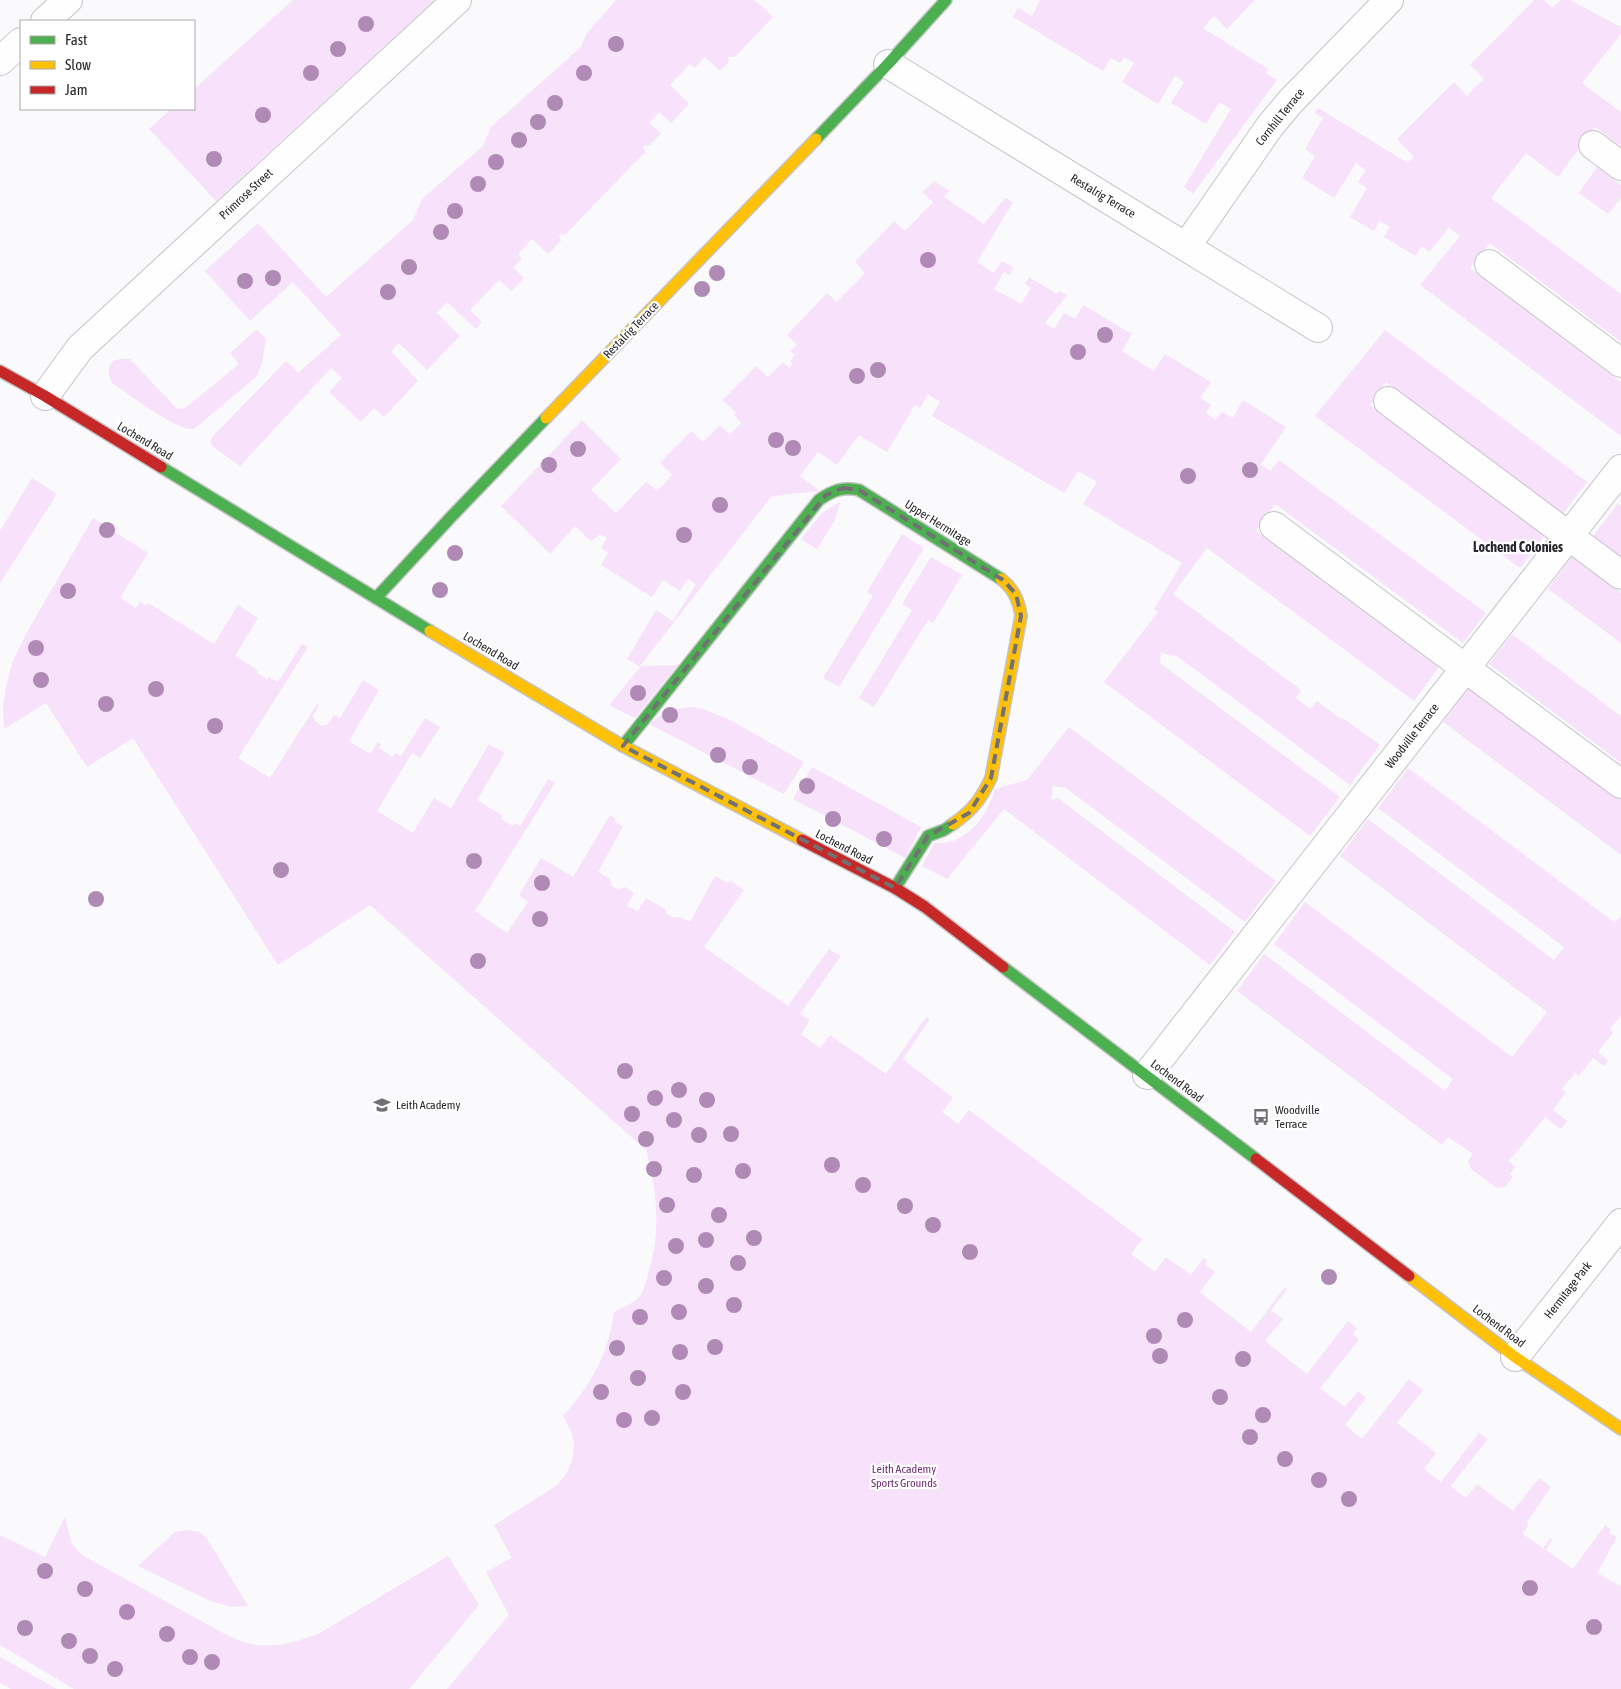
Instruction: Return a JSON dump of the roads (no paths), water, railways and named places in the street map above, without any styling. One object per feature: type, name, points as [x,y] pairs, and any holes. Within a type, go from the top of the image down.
[{"type":"street","points":[[46,20],[68,0]]},
{"type":"street","name":"Primrose Street","points":[[45,396],[80,348],[457,0]]},
{"type":"street","name":"Restalrig Terrace","points":[[376,598],[451,517],[888,64],[946,0]]},
{"type":"street","name":"Cornhill Terrace","points":[[1186,247],[1270,126],[1291,101],[1389,0]]},
{"type":"street","points":[[0,61],[20,43]]},
{"type":"street","name":"Restalrig Terrace","points":[[888,64],[1318,328]]},
{"type":"street","points":[[1593,145],[1621,166]]},
{"type":"street","points":[[1489,264],[1621,363]]},
{"type":"street","name":"Lochend Road","points":[[0,371],[45,396],[623,746],[895,888],[941,919],[1516,1357],[1621,1430]]},
{"type":"street","points":[[1388,401],[1621,574]]},
{"type":"street","name":"Woodville Terrace","points":[[1147,1075],[1621,469]]},
{"type":"street","name":"Upper Hermitage","points":[[623,746],[819,500],[834,490],[843,488],[859,490],[1003,580],[1016,594],[1021,616],[991,778],[983,795],[969,813],[944,830],[928,836],[895,888]]},
{"type":"street","points":[[1274,526],[1621,784]]},
{"type":"street","name":"Hermitage Park","points":[[1516,1357],[1621,1223]]},
{"type":"place","name":"Leith Academy","points":[[382,1105]]},
{"type":"place","name":"Woodville Terrace","points":[[1261,1117]]},
{"type":"district","name":"Lochend Colonies","points":[[1518,547]]},
{"type":"park label","name":"Leith Academy Sports Grounds","points":[[904,1476]]}]
